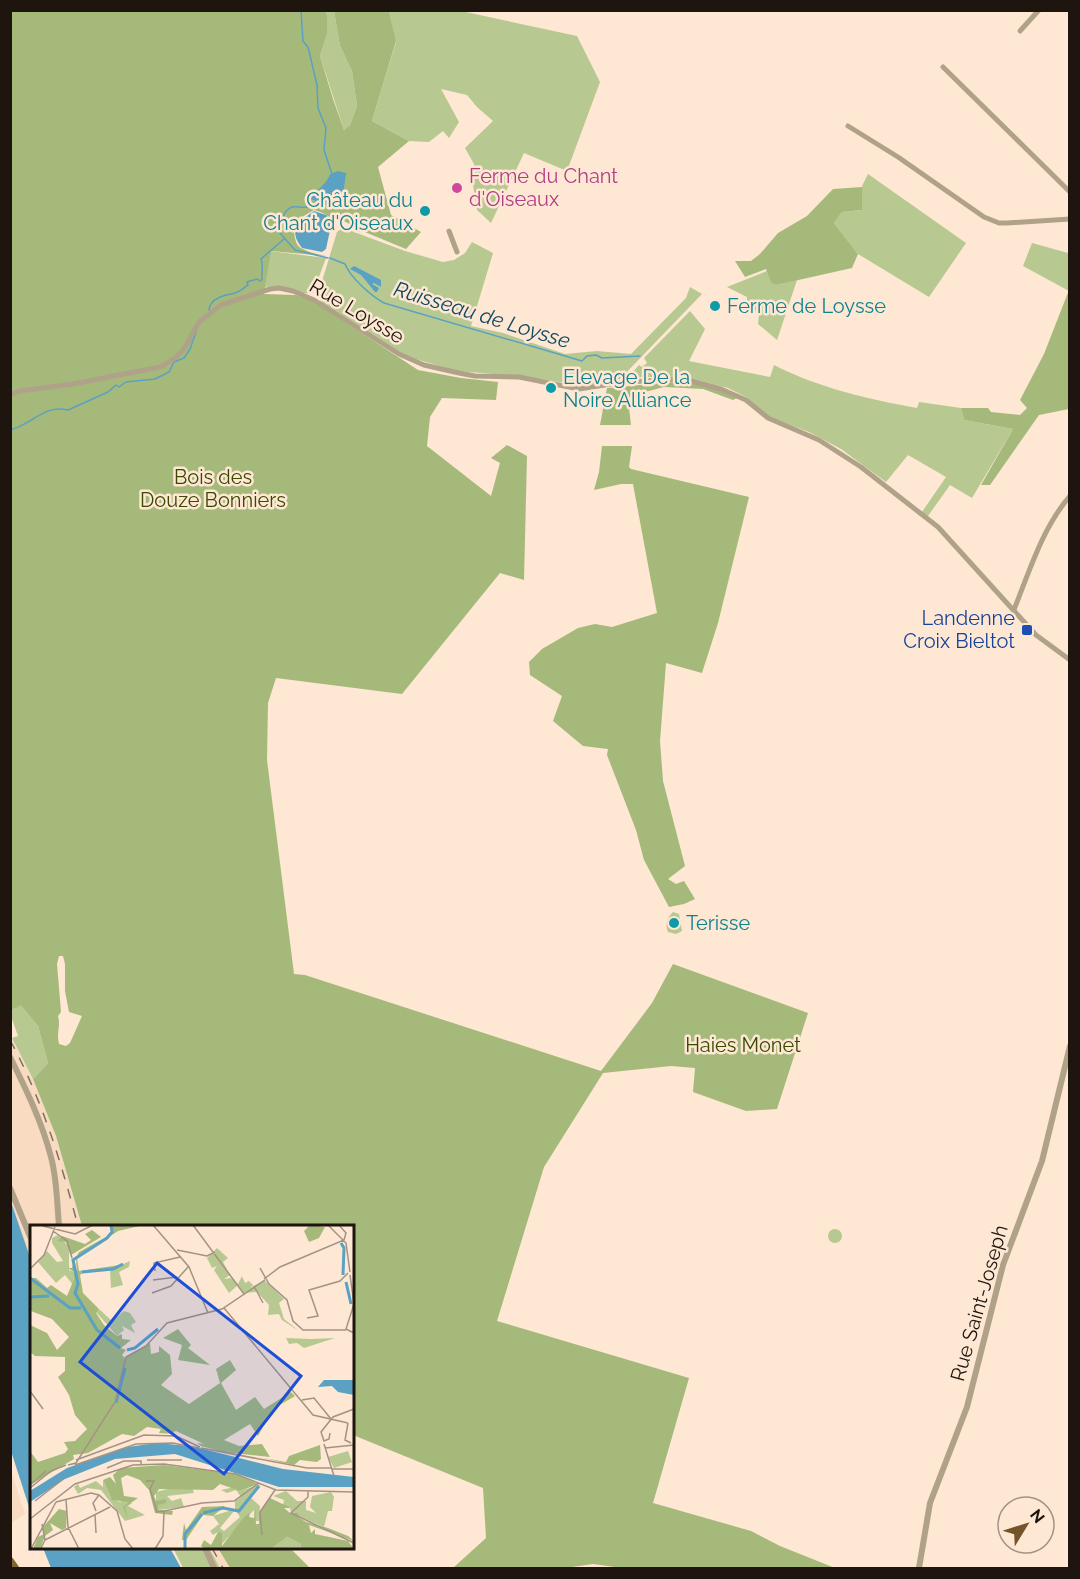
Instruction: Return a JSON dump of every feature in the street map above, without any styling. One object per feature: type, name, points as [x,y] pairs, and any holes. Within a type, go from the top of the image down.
[{"type":"main road","points":[[10,1561],[15,1569]]},
{"type":"street","points":[[1020,31],[1039,10]]},
{"type":"street","points":[[943,67],[1070,192]]},
{"type":"street","points":[[848,126],[890,151],[984,217],[999,223],[1070,219]]},
{"type":"street","points":[[449,231],[457,252]]},
{"type":"street","name":"Rue Loysse","points":[[10,395],[19,391],[73,384],[160,367],[174,360],[199,322],[221,305],[279,288],[314,300],[399,354],[424,364],[476,376],[519,377],[579,388],[611,383],[684,379],[710,385],[746,400],[768,418],[819,440],[877,479],[938,527],[1013,612],[1036,635],[1070,660]]},
{"type":"street","points":[[1013,612],[1048,528],[1070,496]]},
{"type":"street","name":"Rue Saint-Joseph","points":[[919,1569],[930,1503],[967,1407],[1003,1265],[1042,1161],[1070,1046]]},
{"type":"street","points":[[10,1057],[24,1085],[51,1157],[56,1182],[59,1225]]},
{"type":"street","points":[[10,1188],[30,1236]]},
{"type":"street","points":[[205,1549],[214,1569]]},
{"type":"shaded area","points":[[10,1035],[33,1079],[56,1136],[82,1225],[30,1225],[30,1257],[11,1202]]},
{"type":"shaded area","points":[[11,1471],[25,1514],[10,1523]]},
{"type":"shaded area","points":[[209,1549],[219,1549],[230,1568],[219,1568]]},
{"type":"green space","name":"Bois des Douze Bonniers","points":[[10,11],[325,11],[327,34],[320,56],[344,130],[350,125],[357,106],[352,71],[340,46],[334,11],[389,11],[396,41],[372,121],[409,141],[378,167],[391,215],[421,232],[406,249],[360,230],[344,221],[345,215],[336,215],[334,227],[327,216],[314,210],[296,224],[295,240],[301,248],[326,256],[271,251],[264,294],[296,295],[313,301],[418,370],[498,382],[496,400],[442,398],[430,417],[427,446],[491,496],[500,463],[491,458],[507,445],[527,456],[524,580],[500,573],[402,694],[276,678],[268,703],[267,760],[294,974],[305,975],[601,1071],[652,1003],[673,964],[808,1013],[777,1109],[746,1111],[693,1092],[695,1068],[671,1066],[603,1073],[544,1167],[497,1321],[689,1378],[653,1503],[751,1531],[780,1546],[835,1568],[622,1568],[593,1564],[565,1568],[453,1568],[486,1538],[483,1488],[354,1435],[354,1225],[82,1225],[56,1136],[33,1079],[48,1063],[38,1026],[21,1005],[11,1010]],"holes":[[[59,956],[63,956],[65,991],[69,1012],[82,1016],[70,1043],[66,1046],[59,1044],[58,1035],[58,1016],[61,1012],[57,964]]]},
{"type":"green space","points":[[325,11],[334,11],[340,46],[352,71],[357,106],[350,125],[344,130],[320,56],[327,34]]},
{"type":"green space","points":[[389,11],[461,11],[577,36],[600,82],[567,171],[524,153],[491,223],[477,210],[473,185],[474,164],[465,148],[493,121],[467,95],[441,89],[459,122],[449,138],[443,131],[429,142],[409,141],[372,121],[396,42]]},
{"type":"green space","points":[[868,174],[966,243],[929,297],[858,254],[834,223],[842,212],[862,210],[862,186]]},
{"type":"green space","points":[[862,187],[862,210],[842,212],[834,223],[858,254],[852,268],[776,285],[771,283],[766,269],[745,277],[735,261],[751,261],[778,233],[807,216],[833,189]]},
{"type":"green space","points":[[341,229],[443,262],[454,260],[465,253],[472,242],[493,253],[471,326],[503,333],[565,354],[597,351],[631,354],[686,298],[690,287],[702,294],[620,379],[586,386],[521,376],[456,371],[416,359],[393,349],[321,303],[319,291],[337,232]]},
{"type":"green space","points":[[1032,243],[1068,253],[1069,248],[1069,291],[1023,266]]},
{"type":"green space","points":[[270,251],[326,258],[313,293],[265,287]]},
{"type":"green space","points":[[767,271],[771,283],[776,285],[797,280],[777,340],[758,324],[759,313],[747,305],[747,297],[727,287]]},
{"type":"green space","points":[[1069,290],[1069,409],[1039,415],[990,485],[981,485],[1013,429],[964,420],[961,408],[988,408],[991,412],[1020,415],[1027,408],[1020,400],[1044,354]]},
{"type":"green space","points":[[690,311],[705,329],[689,361],[770,377],[774,365],[844,392],[917,408],[919,402],[961,408],[964,420],[1013,429],[972,498],[950,485],[928,516],[922,512],[946,477],[908,455],[886,482],[841,449],[809,432],[769,417],[746,397],[728,388],[686,377],[633,377],[632,373],[639,365],[642,367],[647,363],[644,358]]},
{"type":"green space","points":[[685,381],[716,389],[737,398],[733,400],[703,389],[664,387],[641,393],[629,408],[631,425],[600,425],[607,388]]},
{"type":"green space","points":[[602,446],[632,446],[629,467],[631,469],[749,497],[718,623],[702,673],[666,663],[660,741],[663,781],[685,866],[668,879],[676,884],[684,881],[695,899],[669,907],[644,860],[636,830],[607,755],[608,749],[583,746],[553,721],[562,696],[530,675],[529,662],[542,649],[578,628],[595,624],[612,627],[657,613],[633,484],[621,484],[594,490]]},
{"type":"green space","name":"Terisse","points":[[673,912],[679,914],[682,931],[676,934],[668,932],[667,927],[668,919]]},
{"type":"green space","points":[[21,1004],[38,1026],[48,1063],[33,1079],[12,1038],[18,1036],[11,1010]]},
{"type":"green space","points":[[832,1229],[838,1229],[842,1236],[838,1243],[832,1243],[828,1239],[828,1233]]},
{"type":"green space","points":[[174,1549],[210,1549],[220,1568],[183,1568]]},
{"type":"green space","points":[[219,1549],[291,1549],[310,1568],[230,1568]]},
{"type":"water","points":[[338,171],[346,173],[342,202],[337,210],[304,196],[311,195],[325,183],[330,174]]},
{"type":"water","points":[[314,211],[326,215],[332,221],[326,249],[322,252],[302,248],[296,236],[297,226]]},
{"type":"water","points":[[354,266],[381,280],[381,287],[372,284],[379,288],[377,292],[361,275],[350,269]]},
{"type":"water","points":[[11,1202],[30,1257],[30,1510],[11,1451]]},
{"type":"water","points":[[43,1549],[171,1549],[181,1568],[51,1568]]},
{"type":"waterway","points":[[301,10],[303,41],[308,47],[317,85],[318,108],[326,128],[324,150],[332,174]]},
{"type":"waterway","name":"Ruisseau de Loysse","points":[[307,207],[294,207],[286,211],[279,232],[295,250],[328,258]]},
{"type":"waterway","name":"Ruisseau de Loysse","points":[[209,310],[212,303],[219,298],[238,292],[248,285],[247,282],[257,279],[260,281],[262,279],[261,259],[284,239]]},
{"type":"waterway","name":"Ruisseau de Loysse","points":[[330,258],[345,264],[351,275],[384,303],[582,361],[587,356],[596,355],[602,358],[640,356]]},
{"type":"waterway","name":"Ruisseau de Loysse","points":[[10,430],[55,409],[68,410],[108,392],[116,385],[119,387],[126,382],[155,379],[169,372],[174,362],[184,358],[196,332]]},
{"type":"railway","points":[[10,1040],[32,1085],[50,1131],[78,1225]]},
{"type":"railway","points":[[213,1549],[223,1568]]},
{"type":"place","name":"Ferme du Chant d'Oiseaux","points":[[457,188]]},
{"type":"place","name":"Château du Chant d'Oiseaux","points":[[425,211]]},
{"type":"place","name":"Ferme de Loysse","points":[[715,306]]},
{"type":"place","name":"Elevage De la Noire Alliance","points":[[551,388]]},
{"type":"place","name":"Landenne Croix Bieltot","points":[[1027,630]]},
{"type":"place","name":"Terisse","points":[[674,923]]},
{"type":"park label","name":"Haies Monet","points":[[743,1045]]}]
